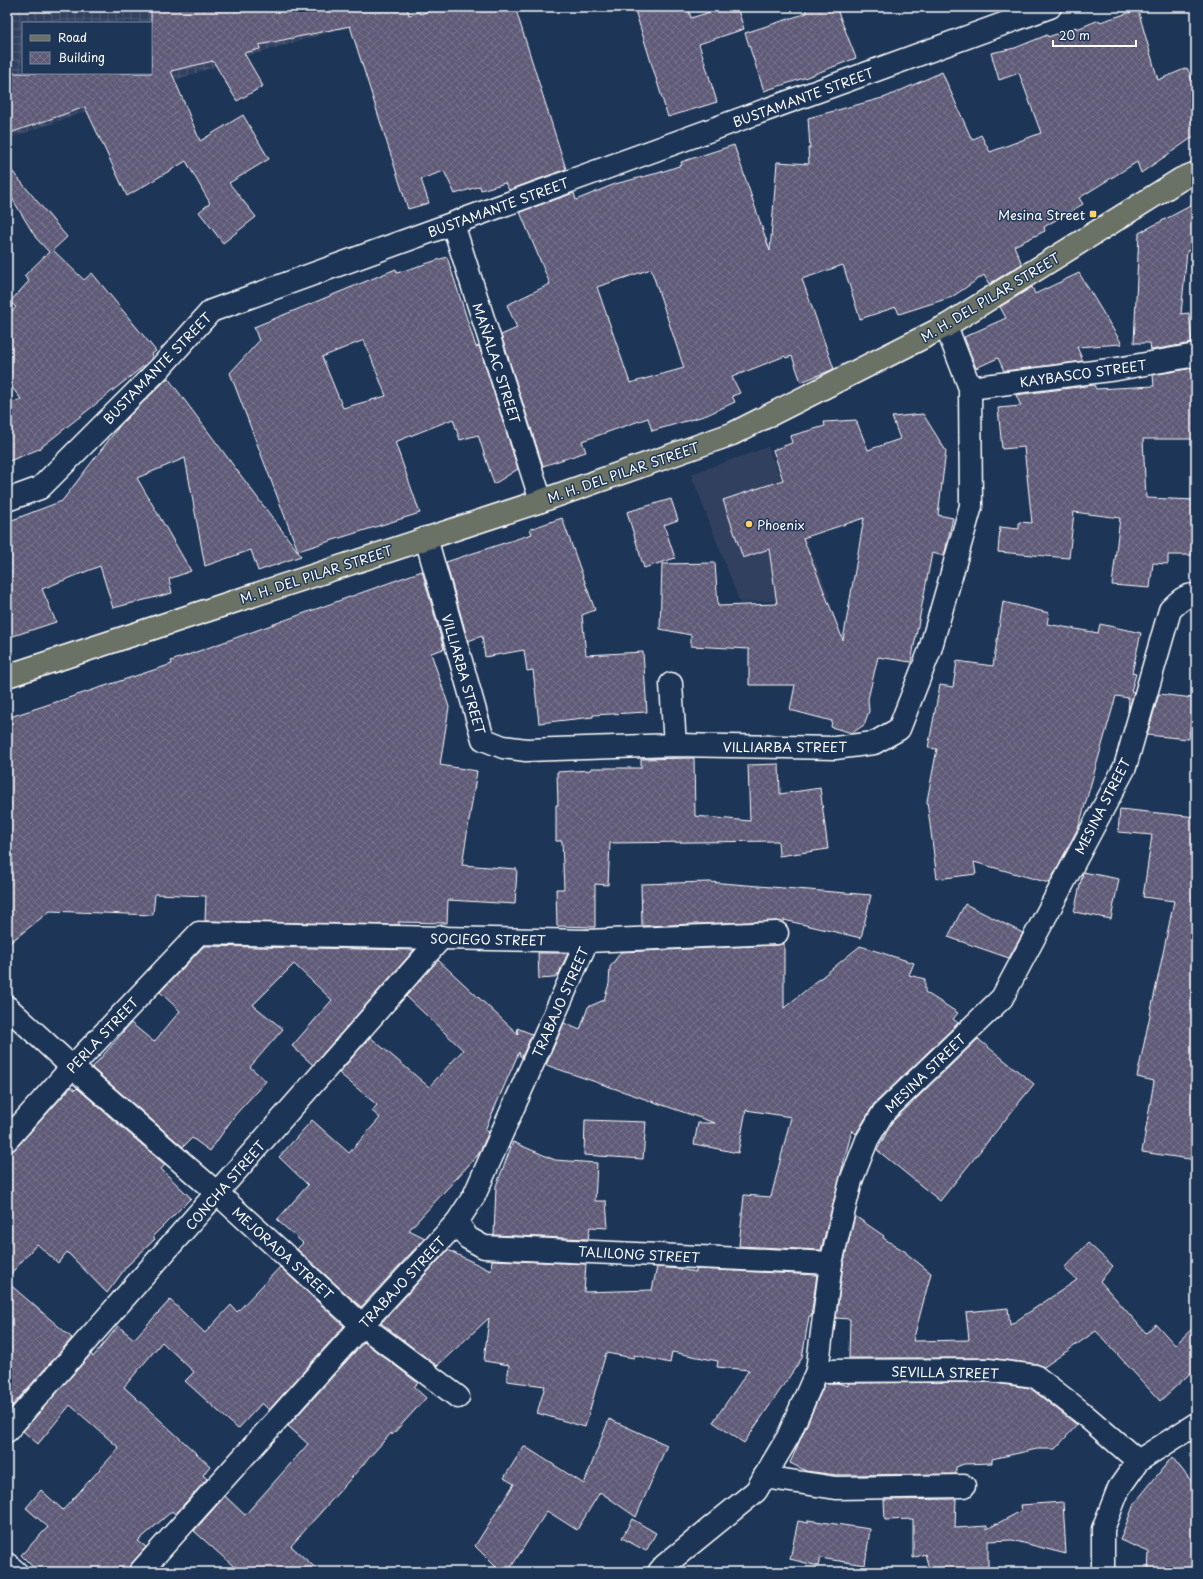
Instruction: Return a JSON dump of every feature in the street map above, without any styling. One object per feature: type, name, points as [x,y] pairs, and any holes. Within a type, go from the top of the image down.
[{"type":"main road","name":"M. H. DEL PILAR STREET","points":[[7,676],[541,501],[732,434],[946,326],[1181,180],[1196,173]]},
{"type":"street","name":"BUSTAMANTE STREET","points":[[7,500],[40,488],[158,369],[211,311],[1050,7]]},
{"type":"street","name":"MAÑALAC STREET","points":[[453,224],[541,501]]},
{"type":"street","name":"VILLIARBA STREET","points":[[426,538],[483,739],[503,747],[526,750],[675,745],[835,748],[874,743],[899,729],[930,650],[971,506],[970,388],[946,326]]},
{"type":"street","name":"KAYBASCO STREET","points":[[970,388],[1117,369],[1196,355]]},
{"type":"street","name":"MESINA STREET","points":[[659,1572],[665,1565],[756,1491],[788,1436],[816,1371],[831,1263],[851,1181],[867,1140],[882,1114],[1002,998],[1125,767],[1170,610],[1180,600],[1196,595]]},
{"type":"street","points":[[671,684],[675,745]]},
{"type":"street","name":"SOCIEGO STREET","points":[[199,932],[587,941],[777,933]]},
{"type":"street","name":"PERLA STREET","points":[[7,1140],[72,1067],[199,932]]},
{"type":"street","name":"CONCHA STREET","points":[[7,1431],[218,1194],[442,937]]},
{"type":"street","name":"TRABAJO STREET","points":[[140,1572],[362,1325],[457,1222],[474,1196],[587,941]]},
{"type":"street","name":"MEJORADA STREET","points":[[7,1007],[72,1067],[218,1194],[362,1325],[458,1397]]},
{"type":"street","name":"TALILONG STREET","points":[[457,1222],[468,1238],[484,1247],[831,1263]]},
{"type":"street","name":"SEVILLA STREET","points":[[816,1371],[988,1370],[1035,1376],[1080,1411],[1138,1461]]},
{"type":"street","points":[[1103,1572],[1103,1529],[1119,1488],[1138,1461],[1196,1424]]},
{"type":"street","points":[[764,1477],[836,1488],[964,1486]]},
{"type":"street","points":[[7,1564],[16,1572]]},
{"type":"shaded area","points":[[7,7],[418,7],[237,59],[7,139]]},
{"type":"shaded area","points":[[768,447],[830,597],[740,603],[691,474]]},
{"type":"building","points":[[151,7],[407,7],[409,15],[419,12],[420,14],[443,7],[515,7],[566,169],[509,190],[505,183],[481,190],[480,186],[455,194],[444,171],[421,179],[429,203],[408,209],[350,26],[259,45],[260,49],[244,53],[263,86],[237,101],[213,61],[171,71],[200,141],[243,115],[269,159],[229,183],[256,217],[223,243],[199,212],[210,203],[186,161],[127,196],[85,107],[7,134],[7,73],[152,74]]},
{"type":"building","points":[[634,7],[688,7],[691,18],[726,7],[737,7],[744,29],[699,44],[717,102],[668,117]]},
{"type":"building","points":[[804,7],[836,7],[856,58],[807,77],[764,91],[745,33],[807,13]]},
{"type":"building","points":[[1138,10],[1158,80],[1187,68],[1196,88],[1196,135],[1141,173],[1137,162],[1079,198],[1083,204],[1044,227],[1045,231],[1014,246],[1022,264],[989,284],[984,275],[952,297],[899,314],[896,307],[860,319],[843,265],[802,279],[834,369],[801,382],[792,356],[786,358],[785,356],[732,377],[740,393],[732,396],[735,402],[707,415],[652,431],[648,418],[582,441],[586,452],[543,466],[501,335],[517,328],[507,305],[550,284],[520,212],[574,193],[576,200],[615,184],[658,173],[682,165],[681,162],[734,145],[770,251],[777,162],[809,164],[808,148],[810,148],[808,118],[886,97],[942,72],[972,140],[981,135],[990,152],[1041,133],[1019,73],[999,80],[991,53],[1015,48],[1047,35],[1048,37],[1076,27],[1077,29],[1099,20],[1100,22]],"holes":[[[651,269],[684,368],[630,383],[597,287]]]},
{"type":"building","points":[[7,165],[67,237],[53,250],[84,280],[92,273],[156,351],[151,355],[153,357],[145,365],[39,449],[7,462],[7,405],[21,399],[7,381],[7,317],[16,307],[10,302],[29,281],[24,276],[49,252],[36,238],[7,190]]},
{"type":"building","points":[[1196,203],[1196,248],[1187,251],[1181,314],[1189,313],[1192,343],[1151,350],[1150,343],[1134,343],[1139,233]]},
{"type":"building","points":[[447,257],[476,347],[479,346],[518,469],[494,484],[478,435],[460,440],[453,419],[395,442],[420,513],[298,551],[230,373],[259,341],[254,327],[396,269],[397,273]],"holes":[[[364,340],[386,396],[343,408],[322,357]]]},
{"type":"building","points":[[1079,273],[1122,344],[1077,347],[1083,361],[1004,371],[998,358],[976,368],[964,337],[1006,318],[1000,307],[1032,287],[1035,294]]},
{"type":"building","points":[[1193,368],[1194,371],[1196,370],[1196,439],[1143,439],[1146,498],[1196,500],[1196,555],[1168,555],[1168,564],[1153,563],[1150,588],[1112,585],[1120,518],[1074,512],[1069,558],[998,552],[1000,527],[1019,529],[1019,522],[1032,523],[1024,447],[1002,449],[998,408],[1021,406],[1016,395],[1094,385],[1096,389],[1154,386],[1153,375]]},
{"type":"building","points":[[168,378],[301,556],[258,571],[251,550],[205,566],[185,458],[137,478],[191,571],[169,579],[172,593],[113,608],[100,566],[42,589],[56,622],[7,638],[7,522],[62,501],[121,424]]},
{"type":"building","points":[[923,414],[946,451],[938,515],[953,518],[944,556],[932,553],[911,662],[878,657],[868,699],[869,711],[864,725],[852,733],[831,727],[832,721],[790,710],[795,685],[749,685],[749,649],[691,646],[691,635],[660,629],[662,564],[715,563],[718,606],[777,604],[769,549],[743,558],[723,500],[783,480],[773,450],[792,443],[790,436],[825,426],[824,422],[856,420],[868,450],[900,439],[892,417]],"holes":[[[864,518],[843,640],[803,538]]]},
{"type":"building","points":[[671,499],[678,520],[664,525],[675,558],[644,568],[627,512]]},
{"type":"building","points":[[562,518],[595,610],[582,615],[586,655],[643,652],[647,712],[593,715],[593,717],[539,723],[533,670],[527,671],[524,650],[485,657],[482,636],[468,641],[446,562],[532,534],[530,529]]},
{"type":"building","points":[[422,571],[444,649],[431,653],[449,707],[440,765],[477,771],[462,865],[517,869],[515,904],[448,900],[447,923],[398,922],[400,925],[205,921],[206,896],[155,894],[153,915],[50,911],[7,945],[7,718],[172,664],[171,661]]},
{"type":"building","points":[[1003,602],[1049,613],[1047,624],[1098,633],[1100,624],[1141,633],[1132,673],[1136,674],[1131,691],[1134,692],[1128,712],[1129,698],[1116,696],[1079,826],[1049,883],[974,862],[976,874],[937,879],[927,801],[937,749],[928,748],[940,685],[953,687],[957,661],[993,666]]},
{"type":"building","points":[[1159,694],[1193,698],[1189,739],[1147,735]]},
{"type":"building","points":[[694,758],[695,816],[750,821],[748,765],[779,764],[780,794],[820,788],[828,849],[779,856],[778,841],[610,843],[608,885],[595,884],[595,927],[557,926],[556,889],[564,889],[562,841],[556,841],[556,805],[558,805],[557,772],[591,770],[591,768],[641,768],[641,759]]},
{"type":"building","points":[[1120,809],[1196,817],[1196,1160],[1142,1152],[1154,1081],[1137,1077],[1174,901],[1143,897],[1152,835],[1118,832]]},
{"type":"building","points":[[1083,872],[1119,879],[1111,919],[1074,912]]},
{"type":"building","points":[[709,882],[871,895],[861,938],[784,920],[784,923],[776,921],[642,926],[641,884]]},
{"type":"building","points":[[965,904],[1023,933],[1009,958],[948,937]]},
{"type":"building","points":[[784,943],[784,1008],[860,946],[914,963],[909,975],[925,979],[925,992],[958,1013],[953,1019],[958,1023],[874,1104],[856,1134],[852,1130],[821,1250],[739,1246],[744,1195],[771,1197],[791,1117],[746,1110],[738,1153],[694,1144],[698,1123],[715,1123],[546,1065],[564,1023],[580,1030],[588,1007],[604,1000],[609,984],[610,967],[621,952],[778,945]]},
{"type":"building","points":[[204,946],[414,950],[313,1065],[292,1046],[332,1000],[294,964],[253,1005],[283,1029],[250,1067],[266,1081],[235,1115],[210,1151],[192,1138],[183,1147],[92,1068],[131,1023],[154,1042],[180,1011],[160,992]]},
{"type":"building","points":[[538,953],[568,953],[558,975],[553,978],[539,979]]},
{"type":"building","points":[[438,960],[518,1034],[517,1028],[532,1034],[522,1057],[520,1056],[519,1052],[485,1130],[489,1132],[478,1155],[409,1230],[425,1238],[361,1307],[297,1249],[303,1243],[277,1220],[308,1185],[279,1157],[312,1120],[349,1153],[380,1118],[372,1111],[377,1105],[339,1073],[370,1037],[429,1087],[463,1050],[406,996]]},
{"type":"building","points":[[978,1039],[1034,1084],[940,1201],[877,1150],[893,1121]]},
{"type":"building","points":[[71,1087],[75,1090],[77,1088],[165,1165],[161,1169],[191,1198],[153,1236],[155,1239],[127,1266],[107,1293],[67,1252],[58,1263],[37,1244],[7,1278],[7,1152],[16,1148]]},
{"type":"building","points":[[585,1120],[646,1122],[643,1159],[584,1155]]},
{"type":"building","points":[[513,1142],[555,1160],[597,1163],[595,1201],[606,1201],[608,1228],[590,1227],[588,1239],[494,1235],[496,1186]]},
{"type":"building","points":[[855,1216],[884,1236],[883,1238],[906,1252],[931,1273],[913,1341],[969,1340],[966,1312],[1008,1308],[1010,1325],[1077,1280],[1064,1268],[1088,1243],[1113,1266],[1100,1281],[1146,1333],[1156,1324],[1175,1345],[1196,1325],[1196,1368],[1160,1401],[1096,1331],[1044,1367],[1037,1364],[988,1358],[849,1358],[850,1319],[836,1318],[843,1265]]},
{"type":"building","points":[[448,1250],[491,1271],[492,1260],[586,1264],[584,1292],[652,1290],[657,1267],[696,1272],[696,1269],[817,1275],[811,1316],[809,1316],[802,1358],[744,1443],[713,1422],[749,1370],[717,1367],[718,1361],[672,1352],[670,1363],[634,1355],[634,1358],[606,1353],[585,1427],[537,1413],[545,1386],[507,1381],[509,1365],[484,1361],[489,1318],[437,1366],[381,1323]]},
{"type":"building","points":[[280,1267],[344,1326],[269,1410],[262,1403],[238,1429],[185,1381],[194,1372],[162,1342],[124,1387],[210,1466],[203,1475],[207,1479],[175,1514],[172,1511],[138,1541],[146,1547],[131,1564],[128,1572],[38,1572],[21,1555],[48,1527],[26,1508],[41,1490],[63,1510],[119,1448],[70,1405],[38,1444],[23,1431],[91,1354],[93,1357],[118,1326],[134,1339],[170,1300],[205,1333],[231,1305],[237,1312]]},
{"type":"building","points":[[7,1282],[72,1338],[12,1406],[7,1402]]},
{"type":"building","points":[[364,1342],[418,1383],[414,1387],[426,1398],[392,1435],[391,1433],[291,1546],[320,1572],[240,1572],[194,1531],[225,1496],[245,1515],[308,1444],[288,1426]]},
{"type":"building","points":[[987,1382],[1030,1388],[1077,1425],[1055,1449],[1037,1449],[992,1459],[992,1463],[964,1464],[956,1467],[956,1474],[837,1475],[806,1471],[790,1463],[825,1383],[838,1383],[848,1386],[848,1383]]},
{"type":"building","points":[[609,1419],[667,1445],[636,1517],[600,1492],[577,1530],[547,1511],[508,1572],[501,1572],[475,1546],[514,1484],[504,1478],[524,1446],[584,1484]]},
{"type":"building","points":[[1172,1457],[1196,1487],[1196,1572],[1148,1572],[1149,1552],[1120,1540],[1134,1504]]},
{"type":"building","points":[[956,1499],[955,1528],[987,1526],[987,1529],[1021,1511],[1020,1505],[1063,1502],[1066,1554],[1012,1540],[988,1541],[988,1567],[973,1567],[973,1572],[930,1572],[925,1554],[913,1558],[913,1519],[885,1520],[884,1500]]},
{"type":"building","points":[[632,1519],[656,1533],[646,1551],[622,1538]]},
{"type":"building","points":[[808,1520],[870,1529],[865,1565],[820,1558],[818,1566],[790,1559],[798,1521],[808,1523]]},
{"type":"place","name":"Mesina Street","points":[[1093,214]]},
{"type":"place","name":"Phoenix","points":[[749,524]]}]
